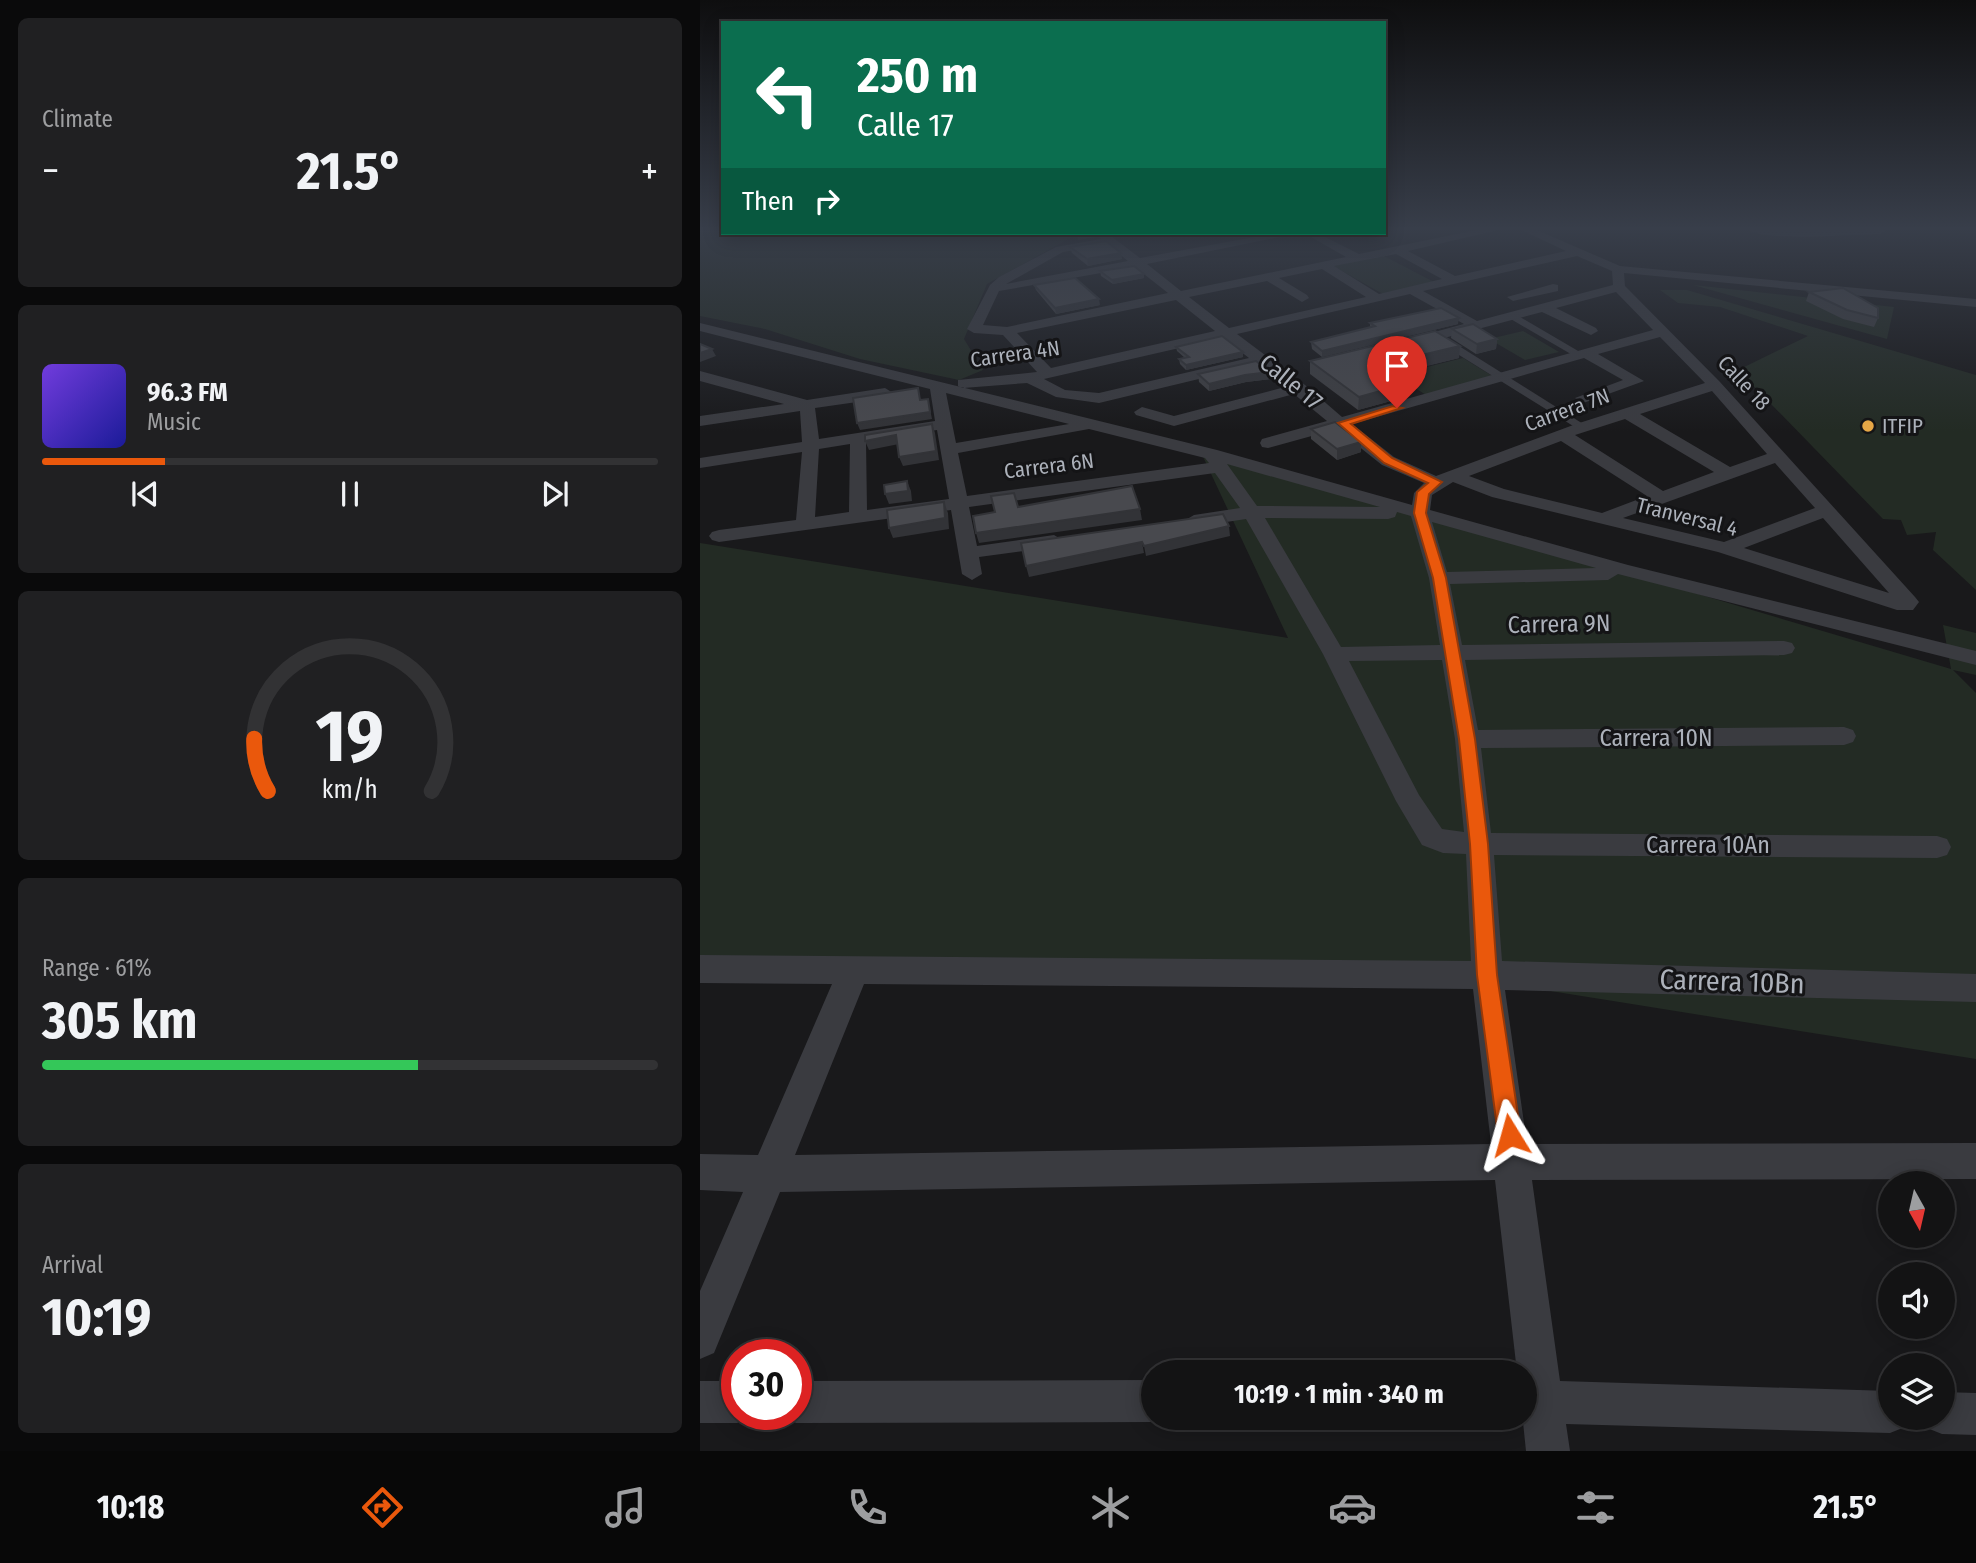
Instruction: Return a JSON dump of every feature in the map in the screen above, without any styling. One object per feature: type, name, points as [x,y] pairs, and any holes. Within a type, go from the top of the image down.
[{"type":"street","points":[[992,296],[973,327],[989,332],[1007,331],[1177,296]]},
{"type":"street","name":"Calle 17","points":[[1181,296],[1263,359],[1289,372],[1300,388],[1388,461],[1447,479]]},
{"type":"street","points":[[1298,296],[1302,298]]},
{"type":"street","points":[[1373,296],[1377,298]]},
{"type":"street","name":"Carrera 4N","points":[[700,421],[937,385],[1028,378],[1389,296]]},
{"type":"street","points":[[1422,296],[1475,325]]},
{"type":"street","points":[[1513,297],[1519,296]]},
{"type":"street","points":[[1398,346],[1589,296]]},
{"type":"street","name":"Calle 18","points":[[1627,296],[1665,331],[1779,455],[1908,602],[1905,605]]},
{"type":"street","points":[[1897,296],[1976,303]]},
{"type":"street","points":[[1544,307],[1591,331]]},
{"type":"street","points":[[1512,316],[1636,381],[1583,398]]},
{"type":"street","points":[[700,327],[1094,424],[1215,460],[1622,569],[1976,658]]},
{"type":"street","points":[[1007,331],[1047,373]]},
{"type":"street","points":[[1268,443],[1503,379],[1665,331]]},
{"type":"street","points":[[1437,337],[1582,427]]},
{"type":"street","points":[[1028,378],[1062,394],[1098,398],[1263,359]]},
{"type":"street","points":[[705,380],[807,405],[811,446],[805,525]]},
{"type":"street","points":[[937,385],[972,574]]},
{"type":"street","name":"Carrera 7N","points":[[1447,479],[1582,427],[1715,385]]},
{"type":"street","points":[[1142,412],[1174,421],[1300,388]]},
{"type":"street","points":[[1627,413],[1726,472]]},
{"type":"street","points":[[700,463],[945,424]]},
{"type":"street","points":[[947,450],[1094,424]]},
{"type":"street","points":[[1563,435],[1659,496]]},
{"type":"street","points":[[858,438],[858,517]]},
{"type":"street","points":[[1602,519],[1659,496],[1779,455]]},
{"type":"street","points":[[1215,460],[1252,512],[1334,654]]},
{"type":"street","name":"Carrera 6N","points":[[719,536],[858,517],[1215,460]]},
{"type":"street","points":[[1447,479],[1423,492],[1420,513],[1439,578],[1467,739],[1479,844],[1487,975],[1513,1162],[1530,1360]]},
{"type":"street","name":"Tranversal 4","points":[[1447,479],[1725,548],[1905,605]]},
{"type":"street","points":[[1725,548],[1828,510]]},
{"type":"street","points":[[1171,524],[1252,512],[1420,513]]},
{"type":"street","points":[[968,553],[1076,538]]},
{"type":"street","points":[[1439,578],[1615,574],[1622,569]]},
{"type":"street","name":"Carrera 9N","points":[[1334,654],[1784,648]]},
{"type":"street","name":"Carrera 10An","points":[[1334,654],[1409,801],[1432,836],[1443,842],[1937,847]]},
{"type":"street","name":"Carrera 10N","points":[[1467,739],[1844,736]]},
{"type":"street","name":"Carrera 10Bn","points":[[700,969],[1487,975],[1976,988]]},
{"type":"street","points":[[700,1339],[854,970]]},
{"type":"street","points":[[700,1172],[767,1174],[1513,1162],[1976,1161]]},
{"type":"street","points":[[812,1402],[1141,1401]]},
{"type":"street","points":[[1537,1401],[1878,1412]]},
{"type":"street","points":[[700,1402],[721,1402]]},
{"type":"street","points":[[1955,1413],[1976,1414]]},
{"type":"street","points":[[1537,1414],[1548,1451]]},
{"type":"shaded area","points":[[700,296],[982,296],[964,339],[983,370],[959,380],[860,359],[765,329],[700,316]]},
{"type":"shaded area","points":[[1668,296],[1706,296],[1976,375],[1976,590],[1933,550],[1936,532],[1907,535],[1901,520],[1883,519],[1738,370],[1808,336],[1720,307],[1678,303]]},
{"type":"shaded area","points":[[1731,296],[1791,296],[1894,307],[1887,339]]},
{"type":"shaded area","points":[[1523,331],[1559,352],[1525,360],[1489,339]]},
{"type":"shaded area","points":[[1463,358],[1494,377],[1426,395],[1395,375]]},
{"type":"shaded area","points":[[1198,446],[1951,669],[1943,625],[1976,633],[1976,675],[1953,670],[1976,693],[1976,1059],[1456,976],[700,975],[700,543],[1288,638]]},
{"type":"building","points":[[1044,296],[1095,296],[1099,299],[1055,308]]},
{"type":"building","points":[[1817,296],[1856,296],[1878,308],[1878,318],[1847,310]]},
{"type":"building","points":[[1441,308],[1459,318],[1322,351],[1311,342],[1375,326],[1370,323]]},
{"type":"building","points":[[1473,324],[1497,339],[1477,344],[1452,329]]},
{"type":"building","points":[[1435,331],[1460,346],[1375,366],[1402,385],[1359,397],[1310,361]]},
{"type":"building","points":[[1222,336],[1243,352],[1186,365],[1179,359],[1189,357],[1176,347]]},
{"type":"building","points":[[700,344],[712,349],[700,353]]},
{"type":"building","points":[[1256,361],[1270,372],[1209,384],[1198,374]]},
{"type":"building","points":[[918,388],[920,400],[928,399],[930,412],[857,423],[853,398]]},
{"type":"building","points":[[1335,422],[1361,442],[1337,449],[1311,429]]},
{"type":"building","points":[[932,424],[936,451],[899,457],[896,435],[865,441],[865,435]]},
{"type":"building","points":[[907,481],[908,491],[885,494],[884,485]]},
{"type":"building","points":[[1132,486],[1140,509],[976,533],[973,516],[995,512],[991,496],[1014,493],[1018,507]]},
{"type":"building","points":[[944,502],[945,518],[889,528],[887,510]]},
{"type":"building","points":[[1223,514],[1229,526],[1144,546],[1142,542],[1026,566],[1021,543]]},
{"type":"place","name":"ITFIP","points":[[1868,426]]},
{"type":"route","points":[[1397,408],[1343,423],[1388,461],[1436,482],[1423,492],[1420,513],[1439,578],[1467,739],[1479,844],[1487,975],[1510,1135]]}]
